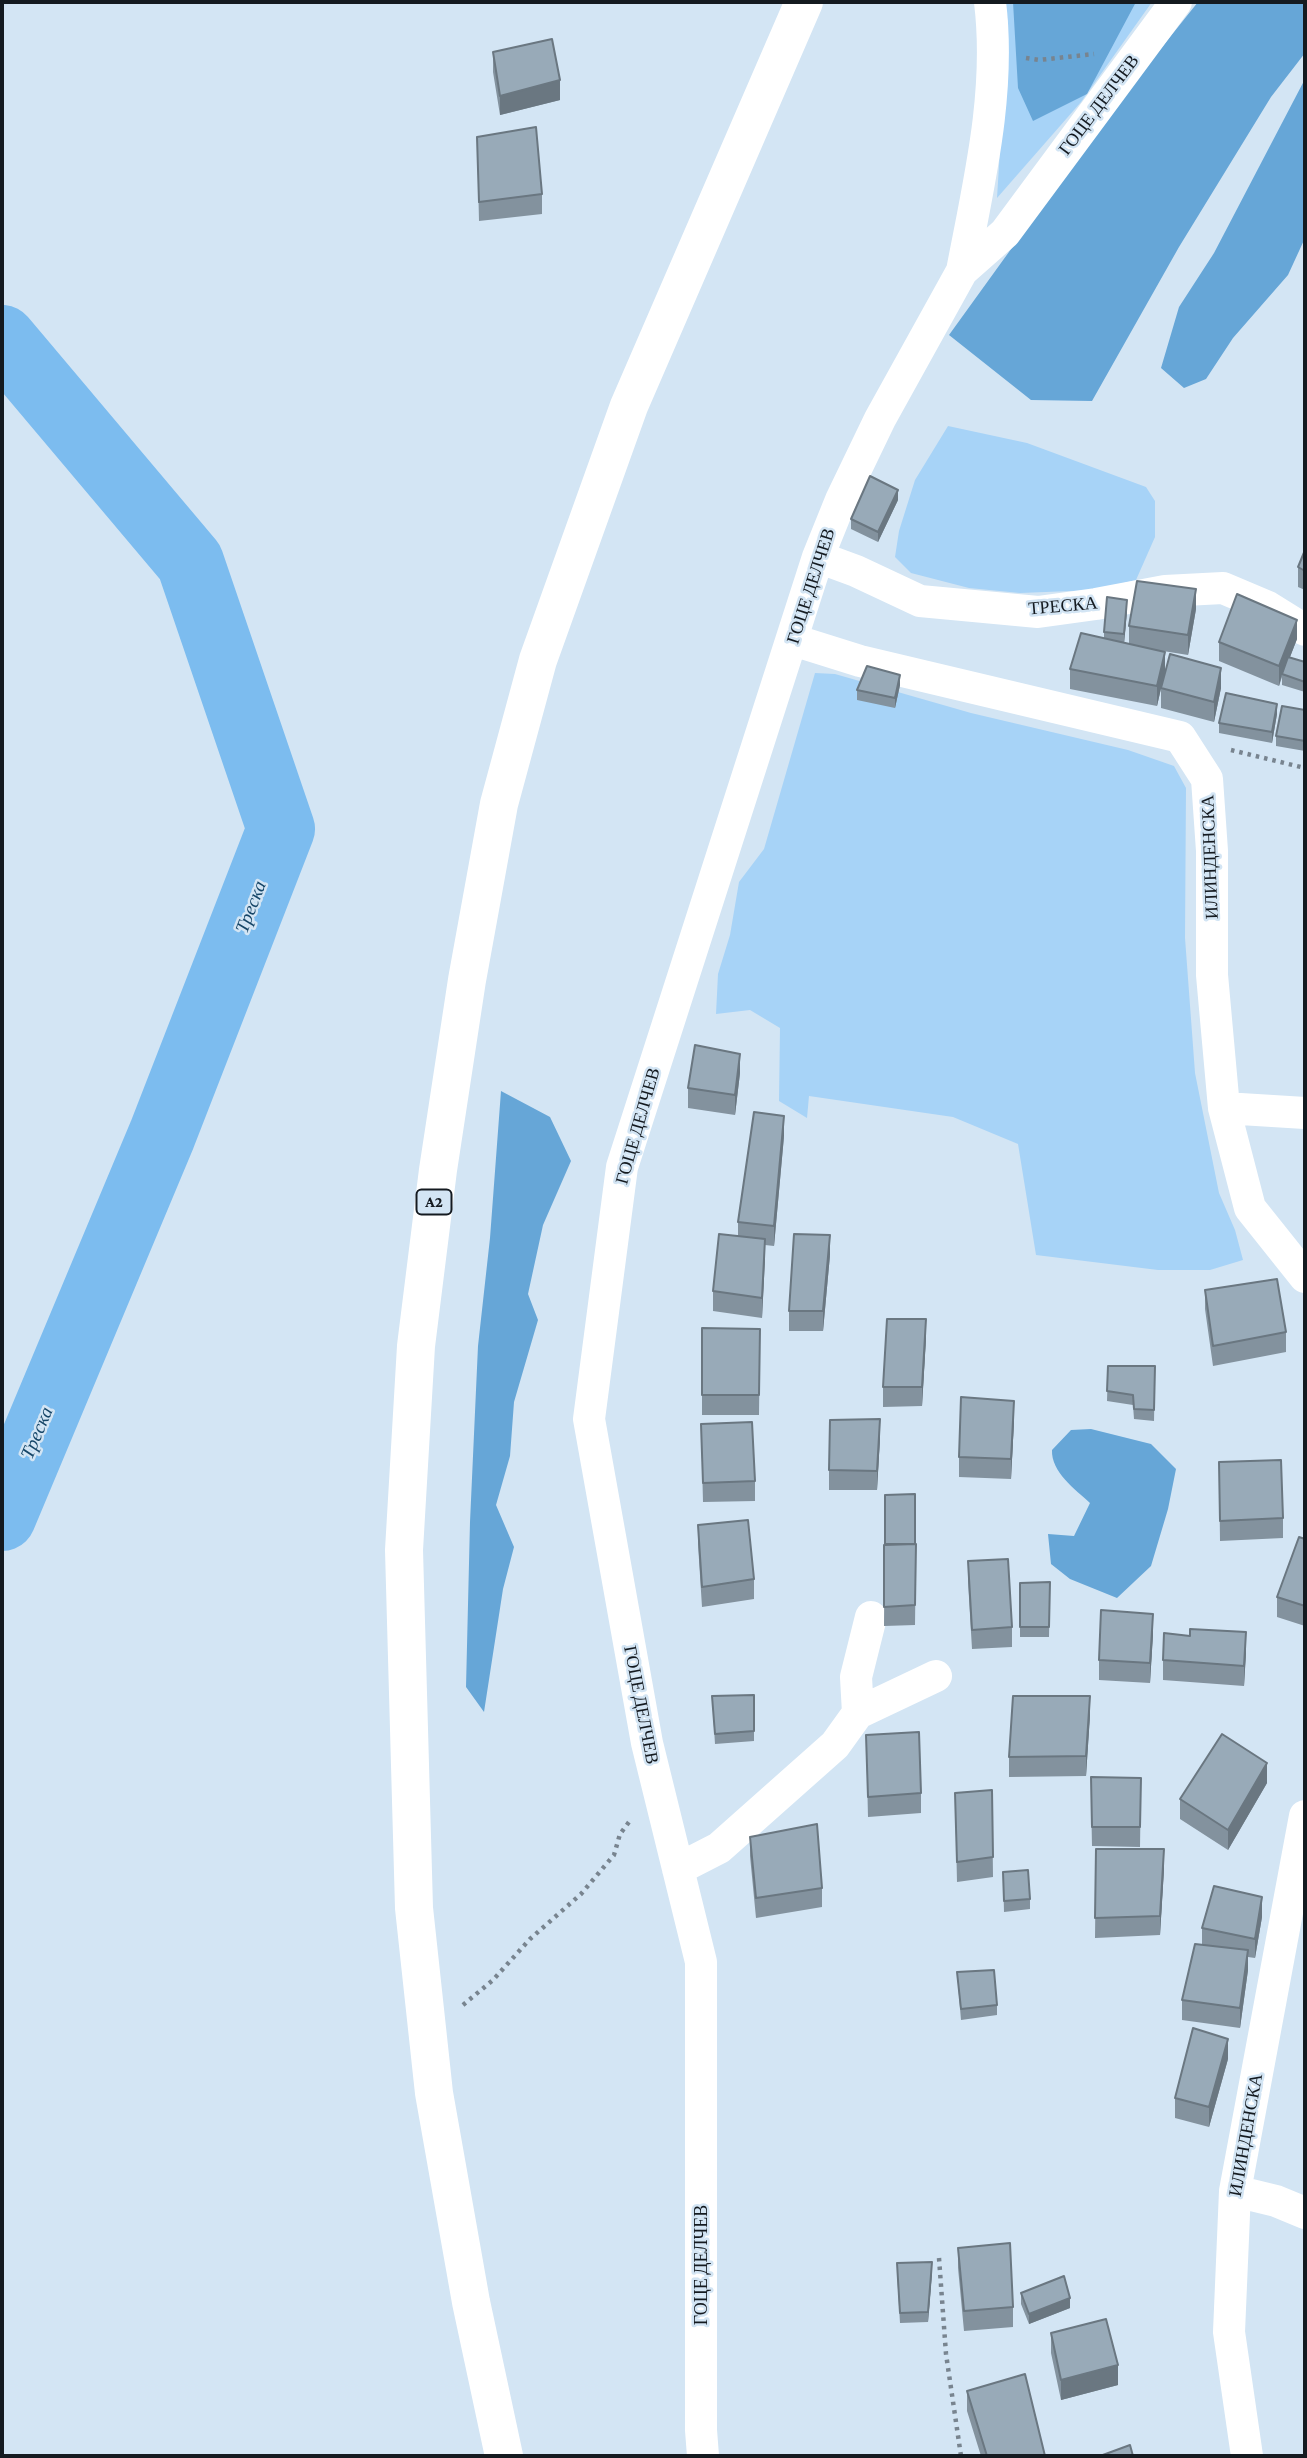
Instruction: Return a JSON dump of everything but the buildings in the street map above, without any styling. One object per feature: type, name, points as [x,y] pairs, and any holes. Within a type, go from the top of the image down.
[{"type":"main road","name":"A2","points":[[504,2456],[471,2302],[433,2093],[414,1908],[404,1549],[416,1346],[438,1170],[467,980],[499,804],[538,660],[629,406],[804,2]]},
{"type":"street","points":[[962,271],[986,145],[994,52],[990,2]]},
{"type":"street","name":"ГОЦЕ ДЕЛЧЕВ","points":[[704,2456],[701,2430],[701,1962],[647,1743],[589,1419],[622,1167],[818,557],[841,500],[880,419],[962,271],[1005,233],[1176,2]]},
{"type":"street","name":"ТРЕСКА","points":[[818,557],[856,571],[920,601],[1038,612],[1165,590],[1223,588],[1268,607],[1305,630]]},
{"type":"street","points":[[793,640],[860,661],[1180,737]]},
{"type":"street","name":"ИЛИНДЕНСКА","points":[[1180,737],[1207,779],[1212,851],[1212,975],[1224,1108],[1250,1208],[1305,1278]]},
{"type":"street","points":[[1224,1108],[1305,1113]]},
{"type":"street","points":[[858,1713],[856,1676],[871,1617]]},
{"type":"street","points":[[678,1869],[719,1848],[835,1745],[858,1713],[936,1676]]},
{"type":"street","name":"ИЛИНДЕНСКА","points":[[1247,2456],[1229,2332],[1235,2191],[1305,1816]]},
{"type":"street","points":[[1235,2191],[1276,2201],[1305,2213]]},
{"type":"path","points":[[994,52],[1039,60],[1143,46]]},
{"type":"path","points":[[1180,737],[1305,768]]},
{"type":"path","points":[[427,2035],[493,1980],[530,1939],[581,1894],[614,1855],[620,1834],[634,1816],[664,1813]]},
{"type":"path","points":[[939,2258],[946,2354],[961,2456]]},
{"type":"shaded area","points":[[1002,2],[1152,2],[1081,102],[997,198],[1008,21]]},
{"type":"shaded area","points":[[1013,2],[1136,2],[1087,94],[1033,121],[1018,88]]},
{"type":"shaded area","points":[[1198,2],[1305,2],[1305,53],[1271,97],[1179,247],[1092,401],[1031,400],[949,335],[1110,112]]},
{"type":"shaded area","points":[[1305,79],[1305,238],[1288,275],[1233,338],[1206,379],[1184,388],[1161,368],[1179,307],[1214,253]]},
{"type":"shaded area","points":[[948,426],[1027,443],[1146,487],[1155,501],[1155,537],[1136,580],[1096,590],[1020,593],[969,588],[911,573],[895,557],[899,531],[915,480]]},
{"type":"shaded area","points":[[815,673],[835,674],[971,713],[1128,750],[1174,766],[1186,788],[1185,938],[1195,1073],[1219,1193],[1235,1230],[1243,1260],[1210,1270],[1158,1270],[1036,1255],[1018,1144],[953,1117],[809,1096],[807,1118],[779,1101],[780,1028],[750,1010],[716,1014],[718,974],[730,935],[739,882],[764,849]]},
{"type":"shaded area","points":[[501,1091],[550,1117],[571,1161],[543,1225],[528,1294],[538,1320],[514,1402],[510,1456],[496,1505],[514,1547],[503,1589],[484,1712],[466,1687],[470,1522],[478,1346],[490,1238]]},
{"type":"shaded area","points":[[1091,1429],[1151,1444],[1176,1469],[1168,1509],[1151,1566],[1117,1598],[1070,1579],[1051,1564],[1048,1534],[1074,1536],[1090,1503],[1060,1473],[1055,1466],[1052,1450],[1071,1430]]},
{"type":"waterway","name":"Треска","points":[[2,339],[190,562],[281,829],[162,1135],[2,1517]]}]
